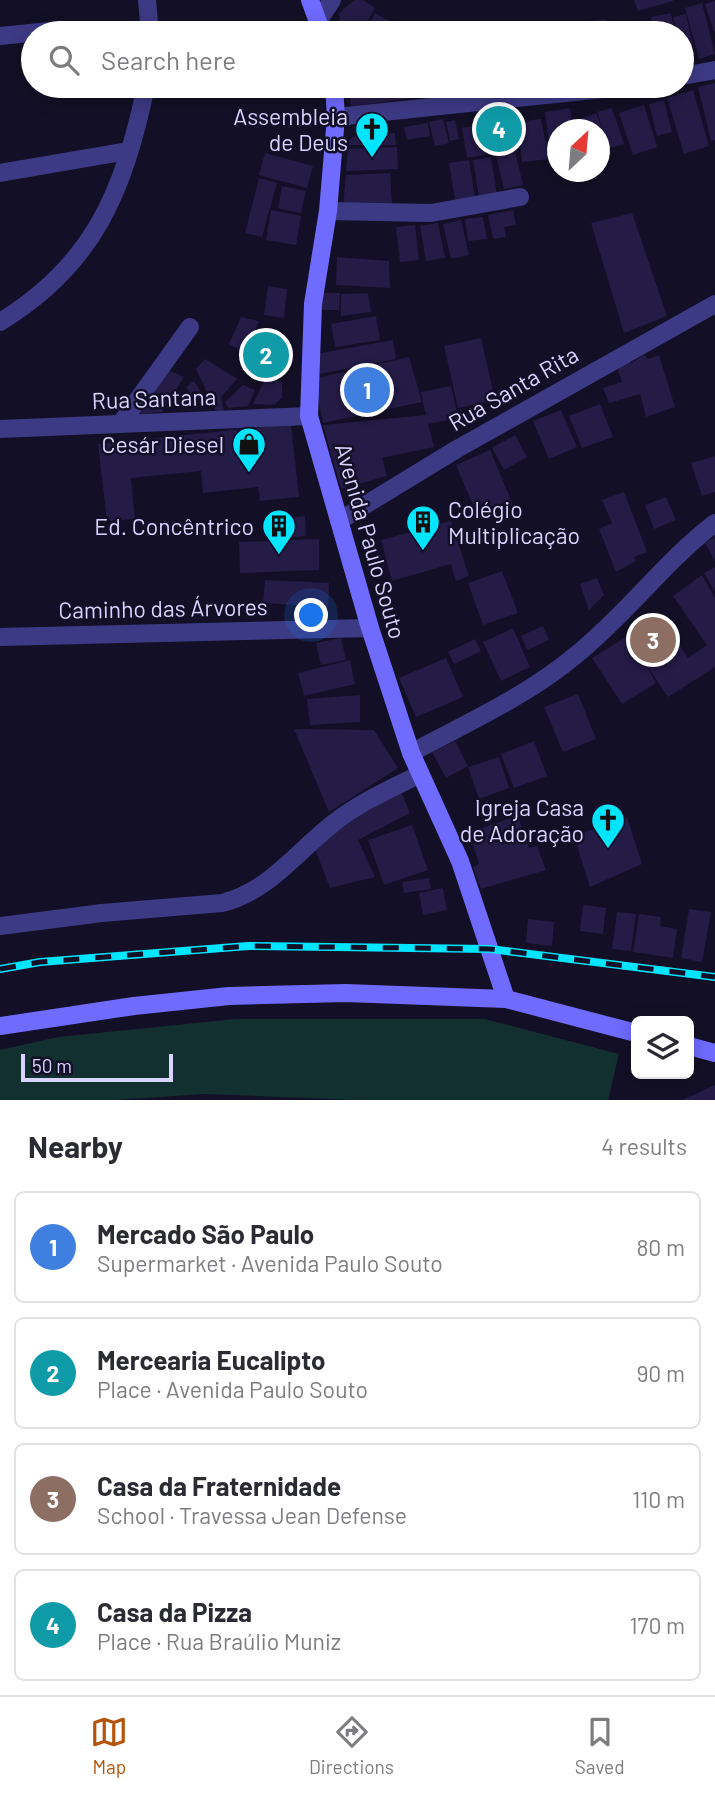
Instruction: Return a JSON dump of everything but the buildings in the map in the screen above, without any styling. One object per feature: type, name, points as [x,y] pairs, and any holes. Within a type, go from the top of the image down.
[{"type":"main road","points":[[310,0],[319,21]]},
{"type":"main road","name":"Avenida Paulo Souto","points":[[335,98],[336,117],[328,211],[313,304],[309,416],[370,628],[411,753],[460,861],[506,999]]},
{"type":"main road","points":[[0,1026],[134,1006],[229,996],[346,993],[506,999],[631,1032]]},
{"type":"main road","points":[[694,1047],[715,1053]]},
{"type":"street","points":[[147,0],[149,21]]},
{"type":"street","points":[[323,21],[332,0]]},
{"type":"street","points":[[0,36],[21,34]]},
{"type":"street","points":[[694,74],[715,70]]},
{"type":"street","points":[[0,322],[25,307],[56,279],[91,239],[113,202],[143,98]]},
{"type":"street","points":[[336,117],[517,98]]},
{"type":"street","points":[[0,173],[128,151]]},
{"type":"street","points":[[328,211],[431,213],[520,197]]},
{"type":"street","name":"Rua Santa Rita","points":[[339,521],[469,442],[715,304]]},
{"type":"street","points":[[121,423],[190,327]]},
{"type":"street","name":"Rua Santana","points":[[0,429],[309,416]]},
{"type":"street","points":[[411,753],[544,681],[587,646],[677,555],[715,523]]},
{"type":"street","name":"Caminho das Árvores","points":[[0,637],[370,628]]},
{"type":"street","points":[[0,926],[102,913],[222,903],[241,898],[276,876],[348,813],[419,774]]},
{"type":"green space","points":[[235,1019],[485,1019],[619,1054],[608,1100],[354,1100],[205,1094],[115,1100],[0,1100],[0,1050],[58,1037]]},
{"type":"railway","points":[[0,969],[40,962],[248,946],[490,949],[715,977]]},
{"type":"place","name":"Casa da Pizza","points":[[499,129]]},
{"type":"place","name":"Assembleia de Deus","points":[[372,159]]},
{"type":"place","name":"Mercearia Eucalipto","points":[[266,355]]},
{"type":"place","name":"Mercado São Paulo","points":[[367,390]]},
{"type":"place","name":"Cesár Diesel","points":[[249,474]]},
{"type":"place","name":"Colégio Multiplicação","points":[[423,552]]},
{"type":"place","name":"Ed. Concêntrico","points":[[279,556]]},
{"type":"place","name":"Casa da Fraternidade","points":[[653,640]]},
{"type":"place","name":"Igreja Casa de Adoração","points":[[608,850]]}]
